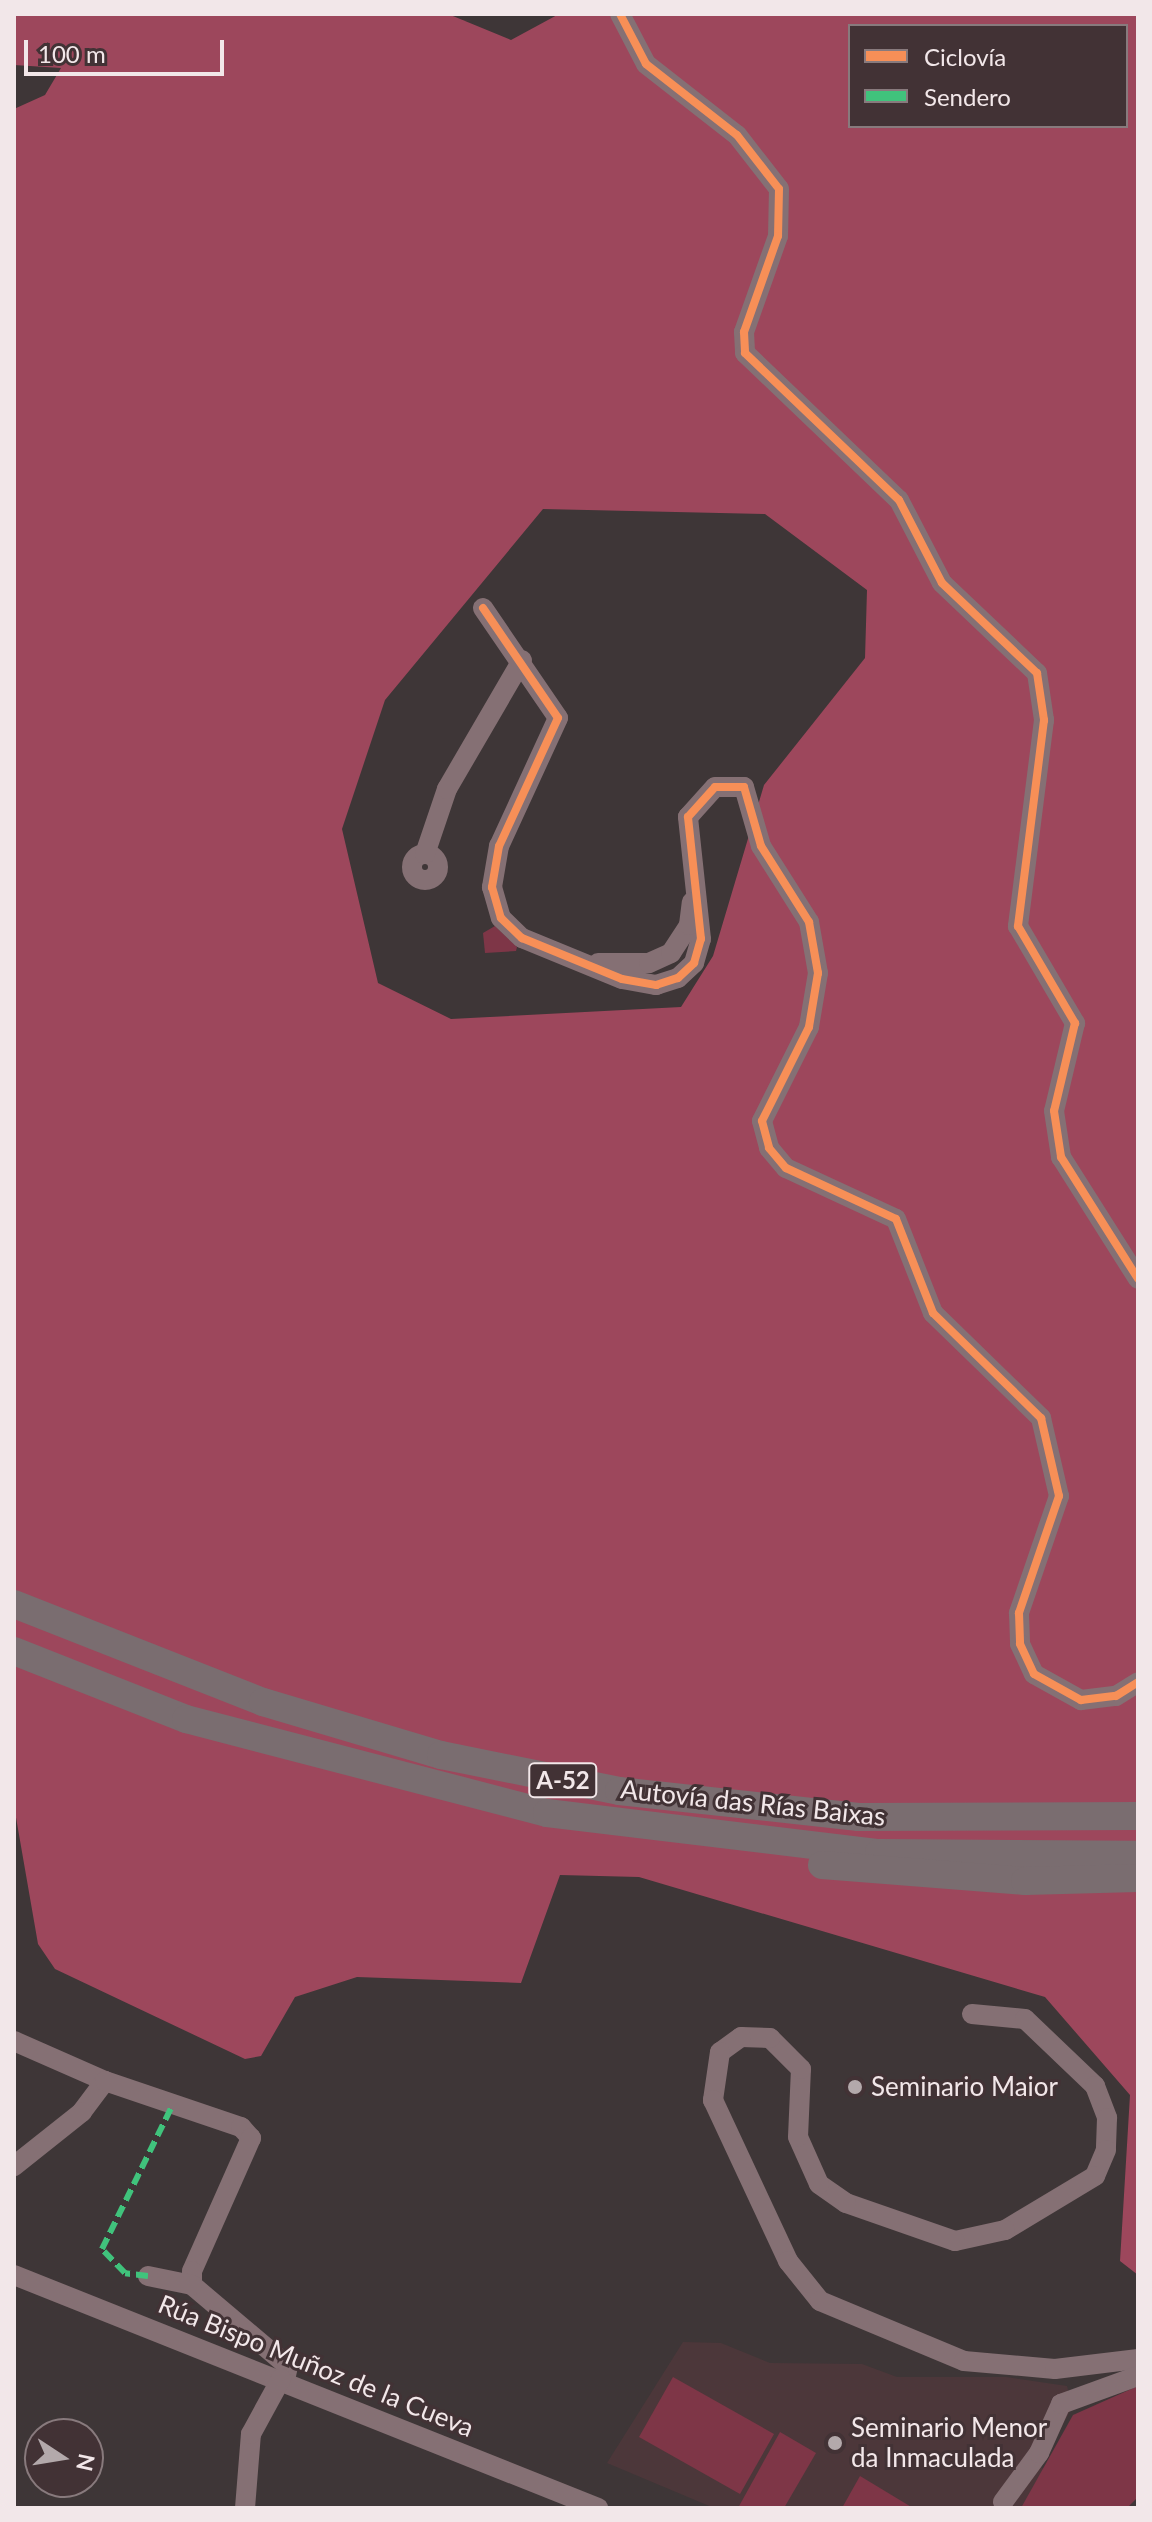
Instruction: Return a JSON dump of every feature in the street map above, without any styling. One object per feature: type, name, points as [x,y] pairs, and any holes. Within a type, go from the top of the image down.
[{"type":"highway","name":"Autovía das Rías Baixas","points":[[14,1604],[263,1702],[441,1755],[619,1791],[859,1817],[1138,1816]]},
{"type":"highway","name":"Autovía das Rías Baixas","points":[[14,1651],[186,1719],[547,1813],[879,1853],[1138,1855]]},
{"type":"highway","points":[[547,1813],[630,1838],[863,1871],[1025,1881],[1138,1878]]},
{"type":"street","points":[[620,14],[646,64],[737,135],[779,189],[778,236],[744,332],[745,353],[899,500],[942,583],[1040,680],[1044,720],[1018,926],[1075,1023],[1054,1111],[1061,1157],[1138,1279]]},
{"type":"street","points":[[483,608],[539,682],[557,712],[557,731],[508,818],[494,897],[501,918],[522,938],[656,985],[686,972],[701,939],[691,878]]},
{"type":"street","points":[[425,854],[447,789],[522,660]]},
{"type":"street","points":[[503,693],[539,682]]},
{"type":"street","points":[[590,963],[649,963],[671,953],[689,925],[691,812],[715,787],[739,783],[761,846],[809,922],[818,973],[809,1027],[762,1121],[769,1148],[786,1168],[891,1214],[933,1313],[1041,1418],[1059,1496],[1019,1613],[1030,1668],[1047,1686],[1081,1700],[1116,1696],[1138,1682]]},
{"type":"street","points":[[671,953],[684,960],[686,972]]},
{"type":"street","points":[[972,2014],[1025,2019],[1095,2086],[1107,2118],[1106,2150],[1095,2176],[994,2233],[955,2241],[846,2203],[819,2184],[798,2137],[801,2069],[770,2038],[741,2037],[720,2052],[713,2100],[788,2261],[820,2301],[964,2361],[1055,2369],[1138,2359]]},
{"type":"street","points":[[14,2041],[105,2081],[241,2127],[251,2138],[192,2271],[192,2285]]},
{"type":"street","points":[[14,2166],[82,2112],[105,2081]]},
{"type":"street","name":"Rúa Bispo Muñoz de la Cueva","points":[[14,2275],[598,2508]]},
{"type":"street","points":[[148,2276],[192,2285],[288,2366],[251,2434],[245,2508]]},
{"type":"street","points":[[1003,2502],[1039,2453],[1061,2404],[1138,2376]]},
{"type":"shaded area","points":[[14,14],[448,14],[511,40],[559,14],[1138,14],[1138,2275],[1120,2261],[1130,2095],[1045,1997],[639,1877],[560,1875],[521,1983],[357,1977],[295,1997],[261,2056],[245,2059],[55,1969],[38,1944],[14,1806],[14,109],[45,95],[61,68],[14,65]],"holes":[[[543,509],[765,514],[867,590],[865,658],[764,785],[713,956],[681,1007],[451,1019],[378,983],[342,829],[385,700]]]},
{"type":"shaded area","points":[[495,926],[517,947],[516,951],[485,953],[483,933]]},
{"type":"shaded area","name":"Seminario Menor da Inmaculada","points":[[683,2342],[721,2343],[770,2363],[862,2364],[897,2377],[1006,2377],[1067,2386],[1072,2407],[1041,2467],[1051,2474],[1027,2508],[714,2508],[607,2463]]},
{"type":"shaded area","points":[[673,2377],[774,2434],[740,2494],[639,2437]]},
{"type":"shaded area","points":[[1138,2386],[1138,2497],[1127,2508],[1021,2508],[1073,2415]]},
{"type":"shaded area","points":[[780,2432],[816,2453],[784,2508],[738,2508]]},
{"type":"shaded area","points":[[860,2476],[913,2508],[842,2508]]},
{"type":"marked path","points":[[148,2276],[125,2273],[102,2249],[172,2106]]},
{"type":"cycle path","points":[[620,14],[646,64],[737,135],[779,189],[778,236],[744,332],[745,353],[899,500],[942,583],[1037,673],[1044,720],[1018,926],[1075,1023],[1054,1111],[1061,1157],[1138,1279]]},
{"type":"cycle path","points":[[483,608],[558,718],[499,846],[492,887],[501,918],[522,938],[622,979],[656,985],[678,978],[694,963],[701,939],[688,817],[715,787],[744,787],[761,846],[809,922],[818,973],[809,1027],[762,1121],[769,1148],[786,1168],[896,1219],[933,1313],[1041,1418],[1059,1496],[1019,1613],[1020,1644],[1034,1674],[1081,1700],[1116,1696],[1138,1682]]},
{"type":"place","name":"Seminario Maior","points":[[855,2087]]},
{"type":"place","name":"Seminario Menor da Inmaculada","points":[[835,2443]]}]
